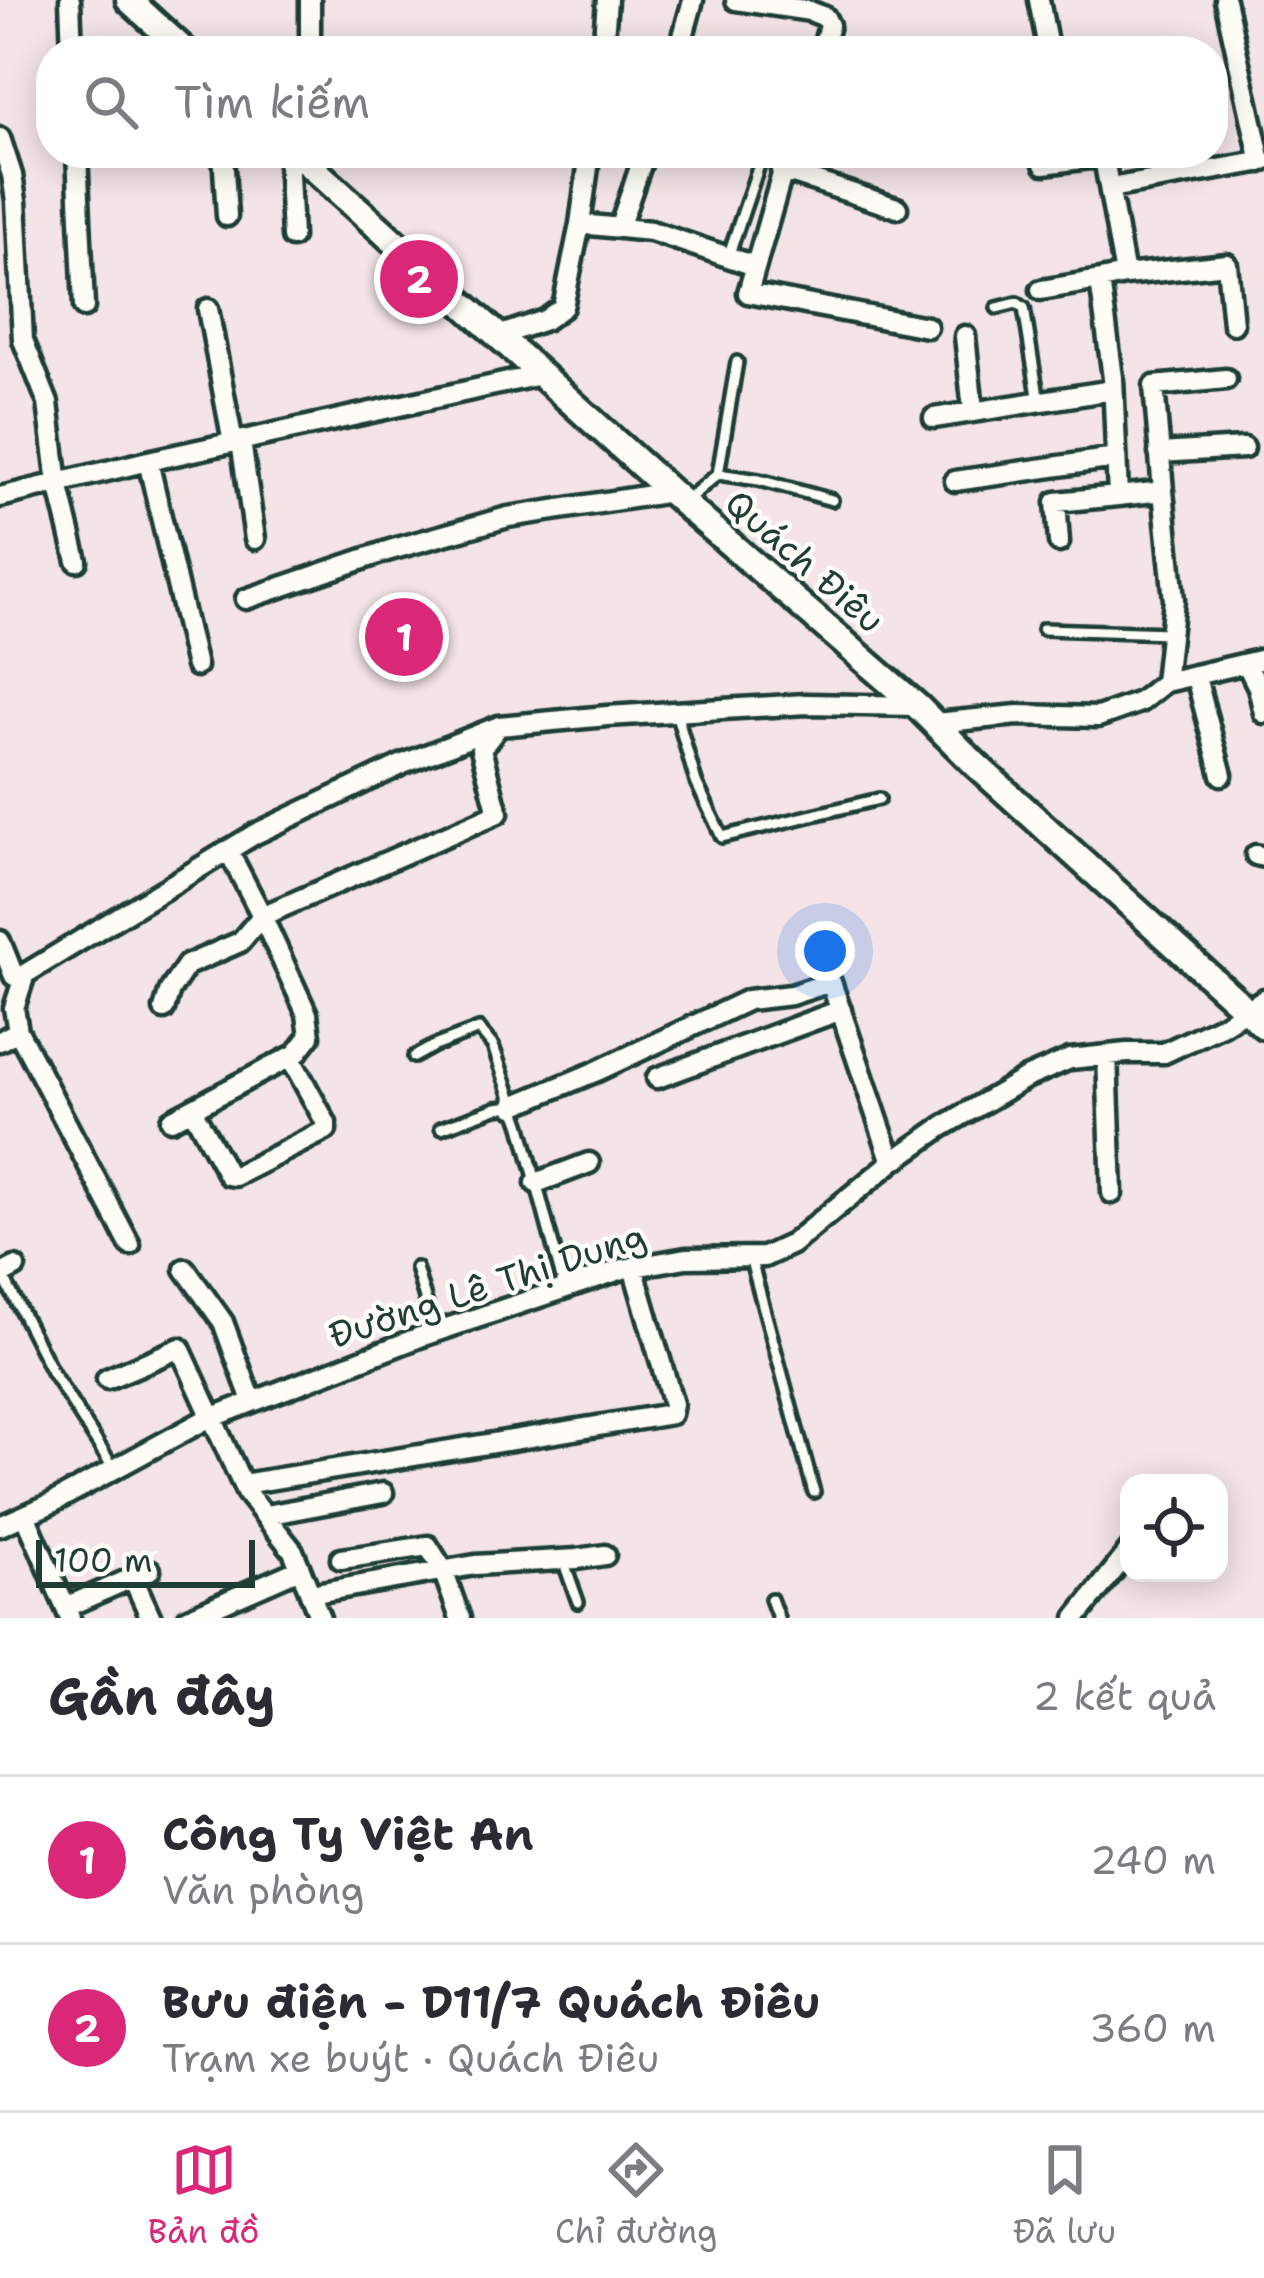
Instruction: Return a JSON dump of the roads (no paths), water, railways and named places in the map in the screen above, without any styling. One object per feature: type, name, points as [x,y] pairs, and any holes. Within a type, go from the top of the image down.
[{"type":"main road","points":[[129,0],[168,36]]},
{"type":"main road","name":"Quách Điêu","points":[[312,168],[1258,1012]]},
{"type":"street","points":[[70,0],[71,36]]},
{"type":"street","points":[[310,0],[310,36]]},
{"type":"street","points":[[604,36],[607,0]]},
{"type":"street","points":[[683,36],[693,0]]},
{"type":"street","points":[[736,0],[810,11],[825,17],[826,36]]},
{"type":"street","points":[[1040,0],[1046,36]]},
{"type":"street","points":[[1225,0],[1262,161],[1228,167]]},
{"type":"street","points":[[0,137],[16,201],[22,340],[48,403],[58,484],[77,561]]},
{"type":"street","points":[[77,168],[85,307]]},
{"type":"street","points":[[224,168],[227,216]]},
{"type":"street","points":[[292,237],[295,168]]},
{"type":"street","points":[[498,336],[545,320],[563,308],[588,168]]},
{"type":"street","points":[[619,228],[640,168]]},
{"type":"street","points":[[783,168],[748,293],[927,327]]},
{"type":"street","points":[[800,168],[897,208]]},
{"type":"street","points":[[1106,168],[1125,275]]},
{"type":"street","points":[[1110,188],[1223,168]]},
{"type":"street","points":[[580,224],[651,231],[755,266]]},
{"type":"street","points":[[1041,290],[1227,264],[1233,324]]},
{"type":"street","points":[[1100,280],[1113,389],[1118,496]]},
{"type":"street","points":[[208,309],[255,538]]},
{"type":"street","points":[[965,336],[973,410]]},
{"type":"street","points":[[0,497],[540,375]]},
{"type":"street","points":[[1165,682],[1174,600],[1154,386],[1226,379]]},
{"type":"street","points":[[934,418],[1113,389]]},
{"type":"street","points":[[1159,453],[1244,448]]},
{"type":"street","points":[[956,481],[1115,458]]},
{"type":"street","points":[[148,461],[196,666]]},
{"type":"street","points":[[1059,542],[1056,502],[1163,491]]},
{"type":"street","points":[[246,599],[390,550],[508,517],[677,498]]},
{"type":"street","points":[[13,976],[255,834],[403,764],[499,726],[806,704],[926,714],[1098,718],[1140,702],[1165,682],[1256,662],[1264,713]]},
{"type":"street","points":[[1196,676],[1222,776]]},
{"type":"street","points":[[164,1009],[187,965],[240,942],[262,916],[498,813],[482,749],[499,726]]},
{"type":"street","points":[[171,1120],[290,1057],[310,1036],[307,1014],[228,850]]},
{"type":"street","points":[[0,941],[13,976],[9,1036],[130,1244]]},
{"type":"street","points":[[513,1106],[748,1000],[791,995],[831,982],[892,1162]]},
{"type":"street","points":[[657,1078],[841,1010]]},
{"type":"street","name":"Đường Lê Thị Dung","points":[[0,1526],[214,1417],[435,1332],[633,1267],[686,1258],[764,1257],[792,1244],[942,1127],[1026,1078],[1070,1059],[1165,1053],[1258,1012]]},
{"type":"street","points":[[1106,1055],[1112,1193]]},
{"type":"street","points":[[192,1108],[228,1175],[235,1176],[326,1130],[290,1057]]},
{"type":"street","points":[[536,1184],[589,1163]]},
{"type":"street","points":[[243,1484],[670,1414],[673,1404],[633,1267]]},
{"type":"street","points":[[185,1269],[223,1322],[252,1401]]},
{"type":"street","points":[[107,1379],[180,1348],[243,1484],[293,1552],[320,1618]]},
{"type":"street","points":[[266,1515],[382,1492]]},
{"type":"street","points":[[25,1515],[68,1613],[141,1574],[151,1618]]},
{"type":"street","points":[[341,1559],[428,1546],[460,1618]]},
{"type":"street","points":[[310,1594],[475,1565],[605,1555]]},
{"type":"street","points":[[1076,1618],[1120,1562]]},
{"type":"street","points":[[188,1618],[300,1569]]},
{"type":"lane","points":[[728,257],[758,168]]},
{"type":"lane","points":[[998,308],[1017,303],[1024,308],[1039,401]]},
{"type":"lane","points":[[718,474],[737,362]]},
{"type":"lane","points":[[677,498],[718,474],[832,500]]},
{"type":"lane","points":[[1043,629],[1170,633]]},
{"type":"lane","points":[[676,712],[696,782],[722,837],[879,799]]},
{"type":"lane","points":[[414,1057],[479,1029],[493,1046],[521,1126],[565,1290]]},
{"type":"lane","points":[[441,1128],[513,1106]]},
{"type":"lane","points":[[750,1258],[814,1492]]},
{"type":"lane","points":[[416,1268],[435,1332]]},
{"type":"lane","points":[[5,1272],[52,1372],[114,1469]]},
{"type":"lane","points":[[562,1560],[578,1602]]},
{"type":"lane","points":[[770,1599],[778,1618]]},
{"type":"place","name":"Bưu điện - D11/7 Quách Điêu","points":[[419,279]]},
{"type":"place","name":"Công Ty Việt An","points":[[404,637]]}]
